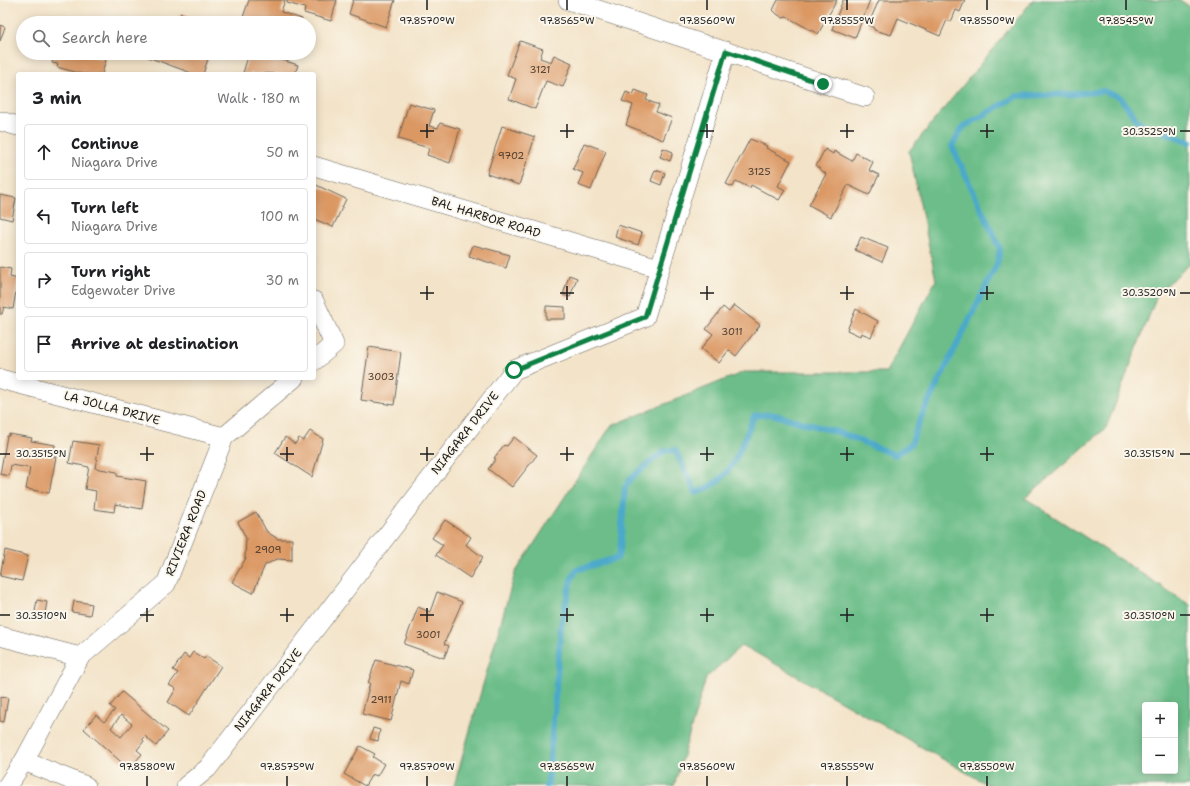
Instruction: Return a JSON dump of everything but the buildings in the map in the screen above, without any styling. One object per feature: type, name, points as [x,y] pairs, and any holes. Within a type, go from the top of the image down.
[{"type":"street","points":[[568,0],[865,97]]},
{"type":"street","name":"NIAGARA DRIVE","points":[[186,786],[208,768],[514,370],[645,317],[726,51]]},
{"type":"street","points":[[0,121],[16,125]]},
{"type":"street","name":"BAL HARBOR ROAD","points":[[316,167],[659,268]]},
{"type":"street","points":[[316,305],[334,344],[316,359]]},
{"type":"street","name":"LA JOLLA DRIVE","points":[[0,379],[224,438]]},
{"type":"street","name":"RIVIERA ROAD","points":[[7,786],[24,761],[80,657],[166,584],[224,438],[292,380]]},
{"type":"street","points":[[0,636],[80,657]]},
{"type":"street","points":[[24,761],[86,786]]},
{"type":"green space","points":[[1033,0],[1180,0],[1190,7],[1190,264],[1158,293],[1106,428],[1025,498],[1190,605],[1190,786],[990,786],[742,645],[706,678],[674,786],[454,786],[515,573],[611,426],[744,372],[886,372],[936,280],[909,151]]},
{"type":"waterway","points":[[546,786],[548,784],[561,626],[571,580],[576,570],[617,558],[620,551],[625,488],[631,478],[664,451],[675,450],[696,493],[709,487],[719,480],[734,462],[754,416],[771,414],[841,433],[895,455],[911,444],[922,415],[997,264],[1000,249],[952,146],[963,127],[1017,96],[1075,94],[1103,91],[1120,97],[1139,123],[1190,142]]},
{"type":"route","points":[[514,370],[645,317],[726,51],[823,84]]}]
